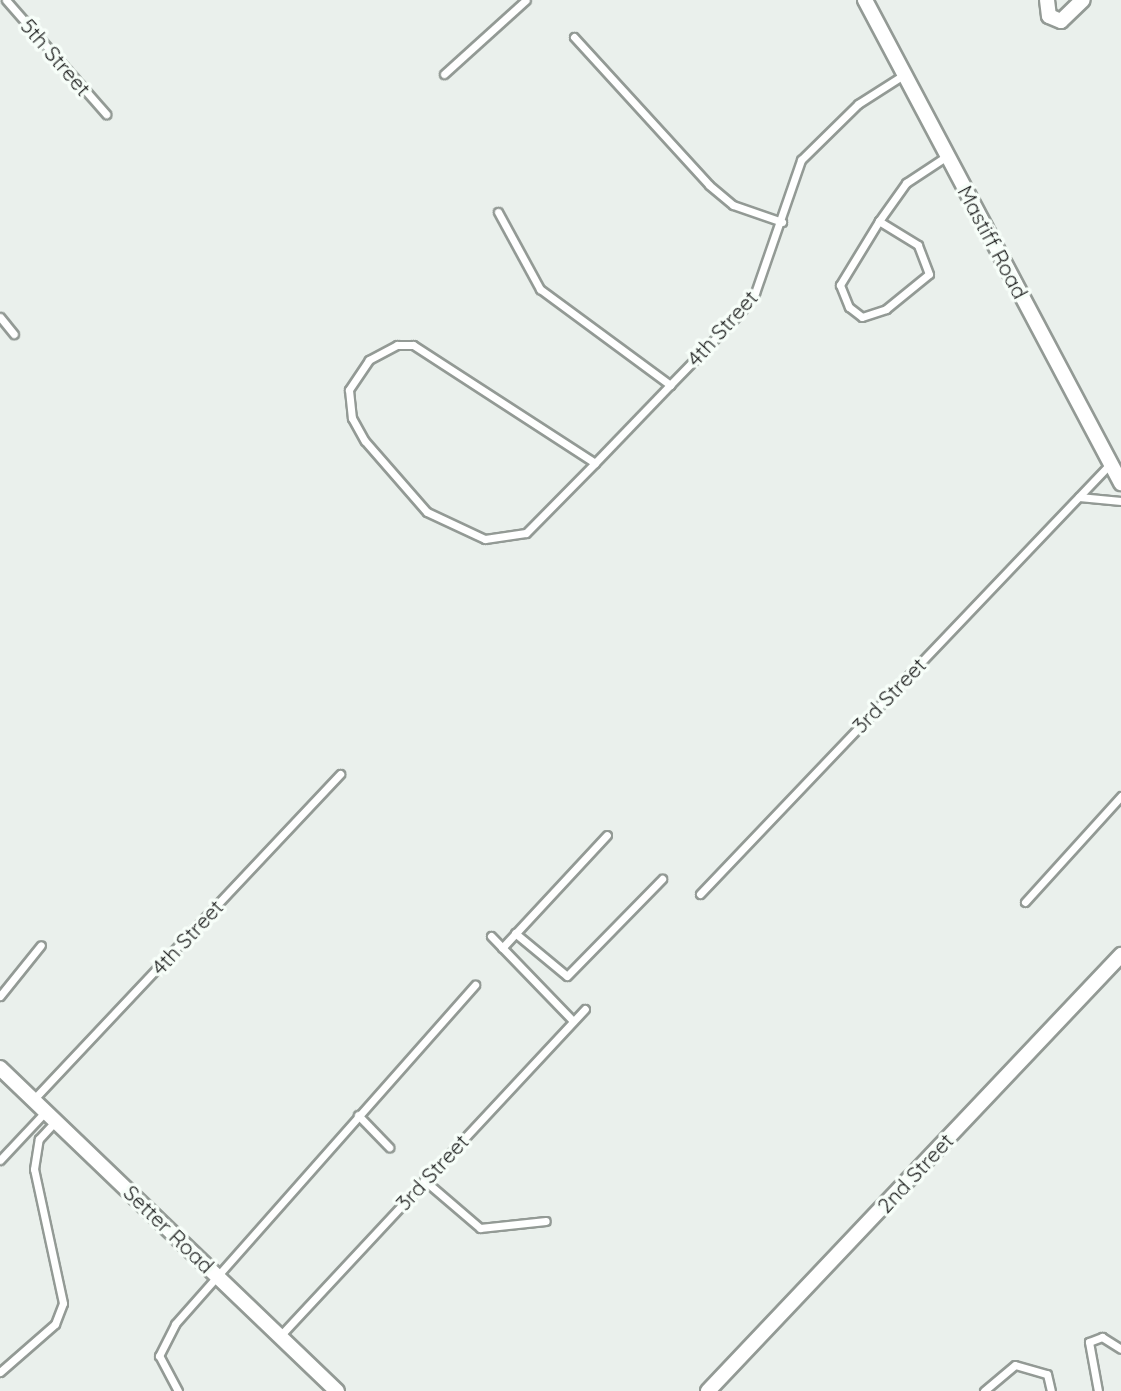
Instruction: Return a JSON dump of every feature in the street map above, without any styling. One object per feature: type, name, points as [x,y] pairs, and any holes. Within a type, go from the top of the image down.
[{"type":"street","name":"Mastiff Road","points":[[865,0],[1121,483]]},
{"type":"street","points":[[1047,0],[1049,16],[1061,22],[1083,0]]},
{"type":"street","name":"2nd Street","points":[[708,1391],[1121,955]]},
{"type":"street","name":"Setter Road","points":[[0,1068],[337,1391]]},
{"type":"lane","name":"5th Street","points":[[6,0],[106,114]]},
{"type":"lane","points":[[443,74],[526,0]]},
{"type":"lane","points":[[574,37],[709,185],[733,205],[782,222]]},
{"type":"lane","name":"4th Street","points":[[594,463],[429,351],[397,345],[369,360],[349,390],[352,418],[393,478],[427,512],[465,534],[502,540],[526,533],[670,385],[755,293],[782,222],[801,160],[858,104],[905,74]]},
{"type":"lane","points":[[879,221],[918,245],[929,274],[907,296],[862,317],[849,307],[840,285],[879,221],[906,183],[947,156]]},
{"type":"lane","points":[[498,212],[540,289],[670,385]]},
{"type":"lane","points":[[0,317],[14,334]]},
{"type":"lane","name":"3rd Street","points":[[700,894],[1110,463]]},
{"type":"lane","points":[[1078,497],[1121,501]]},
{"type":"lane","name":"4th Street","points":[[33,1100],[341,774]]},
{"type":"lane","points":[[1025,902],[1121,796]]},
{"type":"lane","points":[[502,948],[607,835]]},
{"type":"lane","points":[[515,933],[567,976],[662,879]]},
{"type":"lane","points":[[491,936],[573,1021]]},
{"type":"lane","points":[[0,996],[41,945]]},
{"type":"lane","points":[[178,1391],[161,1366],[161,1345],[216,1274],[475,985]]},
{"type":"lane","name":"3rd Street","points":[[281,1336],[584,1009]]},
{"type":"lane","points":[[358,1115],[389,1147]]},
{"type":"lane","points":[[0,1160],[50,1117]]},
{"type":"lane","points":[[0,1372],[55,1324],[63,1303],[34,1169],[39,1139],[50,1117]]},
{"type":"lane","points":[[424,1180],[480,1228],[547,1221]]},
{"type":"lane","points":[[1098,1391],[1089,1342],[1102,1337],[1121,1349]]},
{"type":"lane","points":[[984,1391],[1015,1364],[1047,1374],[1051,1391]]}]
